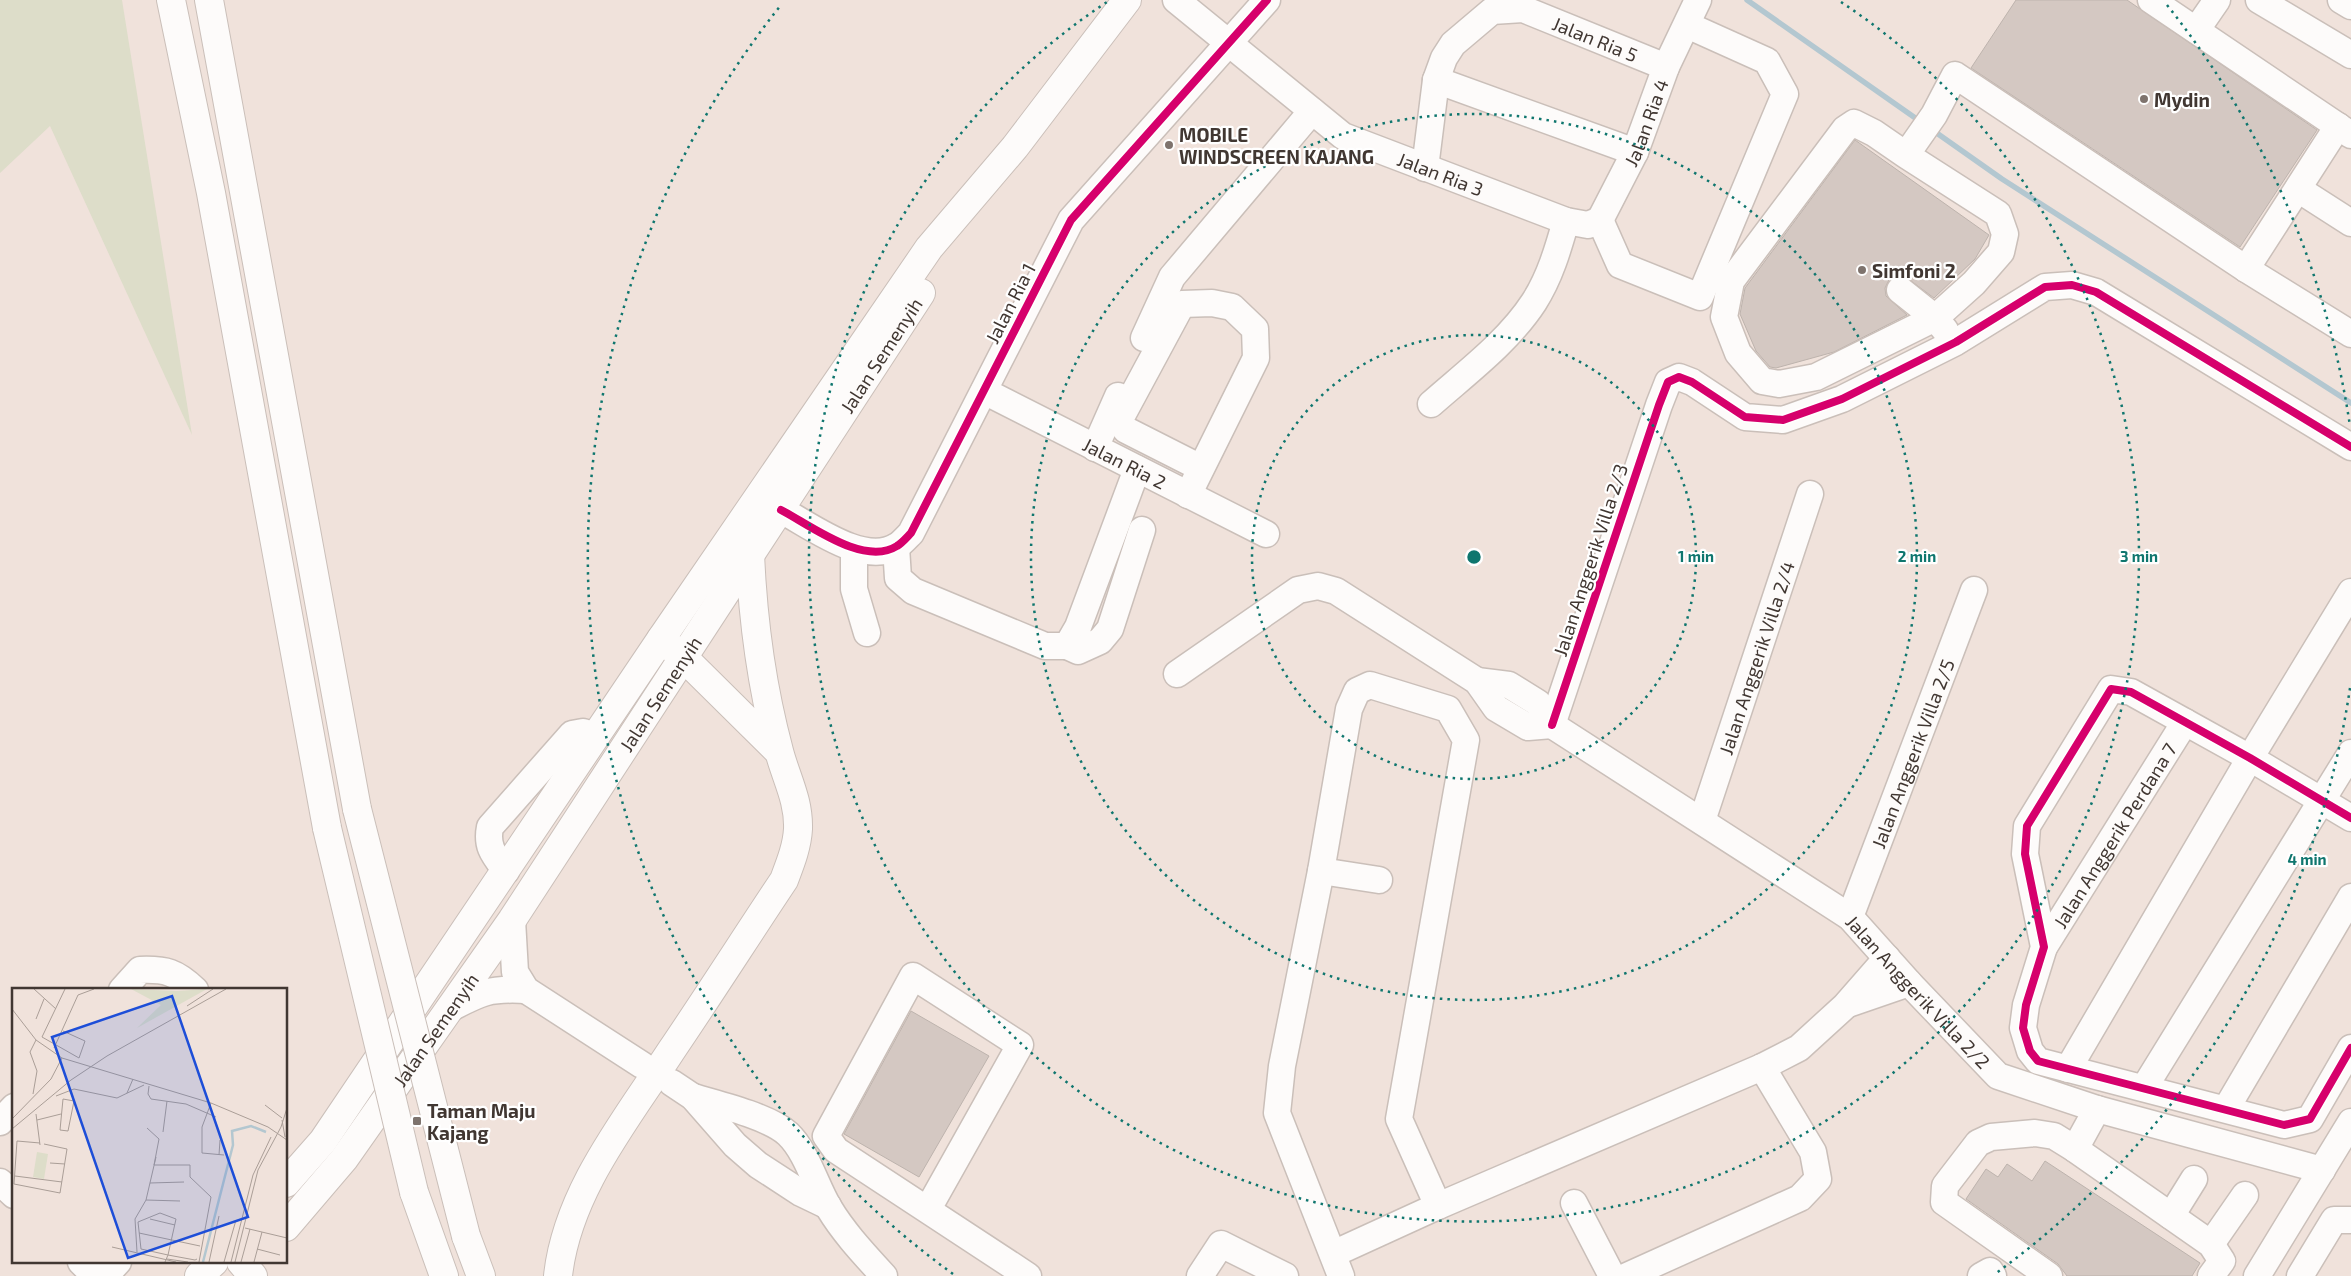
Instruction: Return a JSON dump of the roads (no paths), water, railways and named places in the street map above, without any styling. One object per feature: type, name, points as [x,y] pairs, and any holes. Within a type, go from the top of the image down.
[{"type":"main road","points":[[171,0],[211,192],[327,828],[414,1192],[444,1276]]},
{"type":"main road","points":[[209,0],[357,809],[466,1236],[481,1276]]},
{"type":"main road","name":"Jalan Semenyih","points":[[288,1181],[323,1141],[661,639],[929,248],[1015,147],[1127,0]]},
{"type":"main road","name":"Jalan Semenyih","points":[[288,1225],[344,1159],[504,930],[781,510],[1015,147]]},
{"type":"main road","points":[[558,1276],[567,1232],[582,1192],[620,1128],[784,880],[793,856],[798,830],[796,800],[779,752],[754,628],[750,555]]},
{"type":"main road","points":[[661,639],[684,657],[779,752]]},
{"type":"main road","points":[[471,923],[504,930]]},
{"type":"main road","points":[[198,1276],[212,1264]]},
{"type":"street","name":"Jalan Ria 3","points":[[1176,0],[1343,136],[1566,221],[1588,225],[1600,220]]},
{"type":"street","name":"Jalan Ria 1","points":[[896,547],[911,533],[1071,220],[1267,0]]},
{"type":"street","points":[[2151,0],[2344,131],[2298,188],[2246,269]]},
{"type":"street","points":[[2259,0],[2351,55]]},
{"type":"street","points":[[2341,0],[2351,6]]},
{"type":"street","points":[[2197,30],[2219,1]]},
{"type":"street","name":"Jalan Ria 5","points":[[1436,80],[1444,58],[1453,44],[1492,10],[1524,8],[1666,67]]},
{"type":"street","points":[[1600,220],[1620,265],[1700,297],[1785,94],[1767,62],[1694,10]]},
{"type":"street","name":"Jalan Ria 4","points":[[1600,220],[1635,152],[1666,67],[1694,10]]},
{"type":"street","points":[[1910,149],[1934,115],[1955,75],[2246,269],[2351,334]]},
{"type":"street","points":[[1426,168],[1436,80],[1635,152]]},
{"type":"street","points":[[1095,448],[1172,277],[1312,111]]},
{"type":"street","points":[[1854,124],[1910,149],[1998,214],[2005,234],[2001,252],[1974,283],[1935,318],[1816,377],[1779,384],[1762,381],[1738,354],[1724,317],[1732,281],[1845,129],[1854,124]]},
{"type":"street","points":[[2298,188],[2351,223]]},
{"type":"street","points":[[1431,404],[1499,343],[1533,303],[1554,264],[1566,221]]},
{"type":"street","points":[[1900,290],[1935,318],[1956,342],[2045,287],[2072,285],[2096,292],[2351,447]]},
{"type":"street","points":[[1188,495],[1256,358],[1255,329],[1232,307],[1212,303],[1182,304],[1120,421],[1126,430],[1201,468]]},
{"type":"street","name":"Jalan Anggerik Villa 2/3","points":[[1552,725],[1668,382],[1679,377],[1692,382],[1744,417],[1783,420],[1842,399],[1956,342]]},
{"type":"street","name":"Jalan Ria 2","points":[[984,390],[1266,534]]},
{"type":"street","points":[[1067,646],[1078,626],[1137,469]]},
{"type":"street","name":"Jalan Anggerik Villa 2/4","points":[[1702,821],[1810,494]]},
{"type":"street","points":[[781,510],[854,550],[878,552],[896,547],[898,578],[912,591],[1045,646],[1067,646],[1078,651],[1100,641],[1110,629],[1142,530]]},
{"type":"street","points":[[854,550],[854,589],[867,633]]},
{"type":"street","points":[[1177,674],[1298,590],[1318,586],[1336,591],[1478,681],[1496,708],[1528,727],[1552,725]]},
{"type":"street","name":"Jalan Anggerik Villa 2/5","points":[[1850,917],[1974,590]]},
{"type":"street","points":[[2068,1069],[2250,758],[2351,592]]},
{"type":"street","points":[[1438,1206],[1399,1119],[1466,740],[1448,710],[1370,686],[1357,691],[1349,709],[1282,1066],[1277,1113],[1337,1265],[1438,1206],[1762,1066],[1799,1048],[1845,1006],[1887,958]]},
{"type":"street","points":[[2351,818],[2250,758],[2130,692],[2111,689],[2027,826],[2025,854],[2044,947],[2026,1005],[2023,1028],[2030,1051],[2038,1061],[2284,1125],[2310,1119],[2351,1048]]},
{"type":"street","name":"Jalan Anggerik Perdana 7","points":[[2044,947],[2185,722]]},
{"type":"street","name":"Jalan Anggerik Villa 2/2","points":[[1552,725],[1850,917],[1909,983],[1998,1076],[2097,1109],[2322,1170]]},
{"type":"street","points":[[506,871],[492,852],[488,839],[490,827],[572,734],[584,732],[596,737]]},
{"type":"street","points":[[2144,1088],[2351,753]]},
{"type":"street","points":[[1320,871],[1379,880]]},
{"type":"street","points":[[2226,1109],[2351,897]]},
{"type":"street","points":[[504,930],[515,972],[526,990],[642,1065]]},
{"type":"street","points":[[124,988],[140,970],[161,969],[180,976],[193,988]]},
{"type":"street","points":[[928,1209],[1020,1045],[913,976],[826,1136],[836,1150],[1029,1276]]},
{"type":"street","points":[[1845,1006],[1909,983]]},
{"type":"street","points":[[449,1009],[484,991],[498,989],[526,990]]},
{"type":"street","points":[[1627,1276],[1800,1198],[1818,1179],[1813,1152],[1762,1066]]},
{"type":"street","points":[[828,1206],[801,1193],[758,1165],[735,1145],[683,1090],[755,1116],[788,1134],[814,1173],[828,1206],[848,1236],[884,1276]]},
{"type":"street","points":[[0,1122],[12,1109]]},
{"type":"street","points":[[2075,1149],[2097,1109]]},
{"type":"street","points":[[2049,1276],[1944,1202],[1945,1186],[1978,1143],[1991,1137],[2036,1133],[2054,1136],[2211,1244],[2222,1261],[2211,1276]]},
{"type":"street","points":[[2258,1276],[2322,1170],[2347,1134]]},
{"type":"street","points":[[2171,1216],[2194,1179]]},
{"type":"street","points":[[0,1182],[12,1193]]},
{"type":"street","points":[[2211,1244],[2245,1195]]},
{"type":"street","points":[[1574,1202],[1612,1276]]},
{"type":"street","points":[[2300,1276],[2334,1220],[2351,1220]]},
{"type":"street","points":[[1200,1276],[1221,1244],[1285,1276]]},
{"type":"street","points":[[84,1264],[95,1276]]},
{"type":"street","points":[[105,1276],[116,1264]]},
{"type":"street","points":[[1981,1276],[1990,1271],[1992,1276]]},
{"type":"waterway","points":[[1747,0],[1921,122]]},
{"type":"waterway","points":[[1931,129],[2002,179],[2351,403]]},
{"type":"place","name":"Mydin","points":[[2144,99]]},
{"type":"place","name":"MOBILE WINDSCREEN KAJANG","points":[[1169,145]]},
{"type":"place","name":"Simfoni 2","points":[[1862,270]]},
{"type":"place","name":"Taman Maju Kajang","points":[[417,1121]]}]
